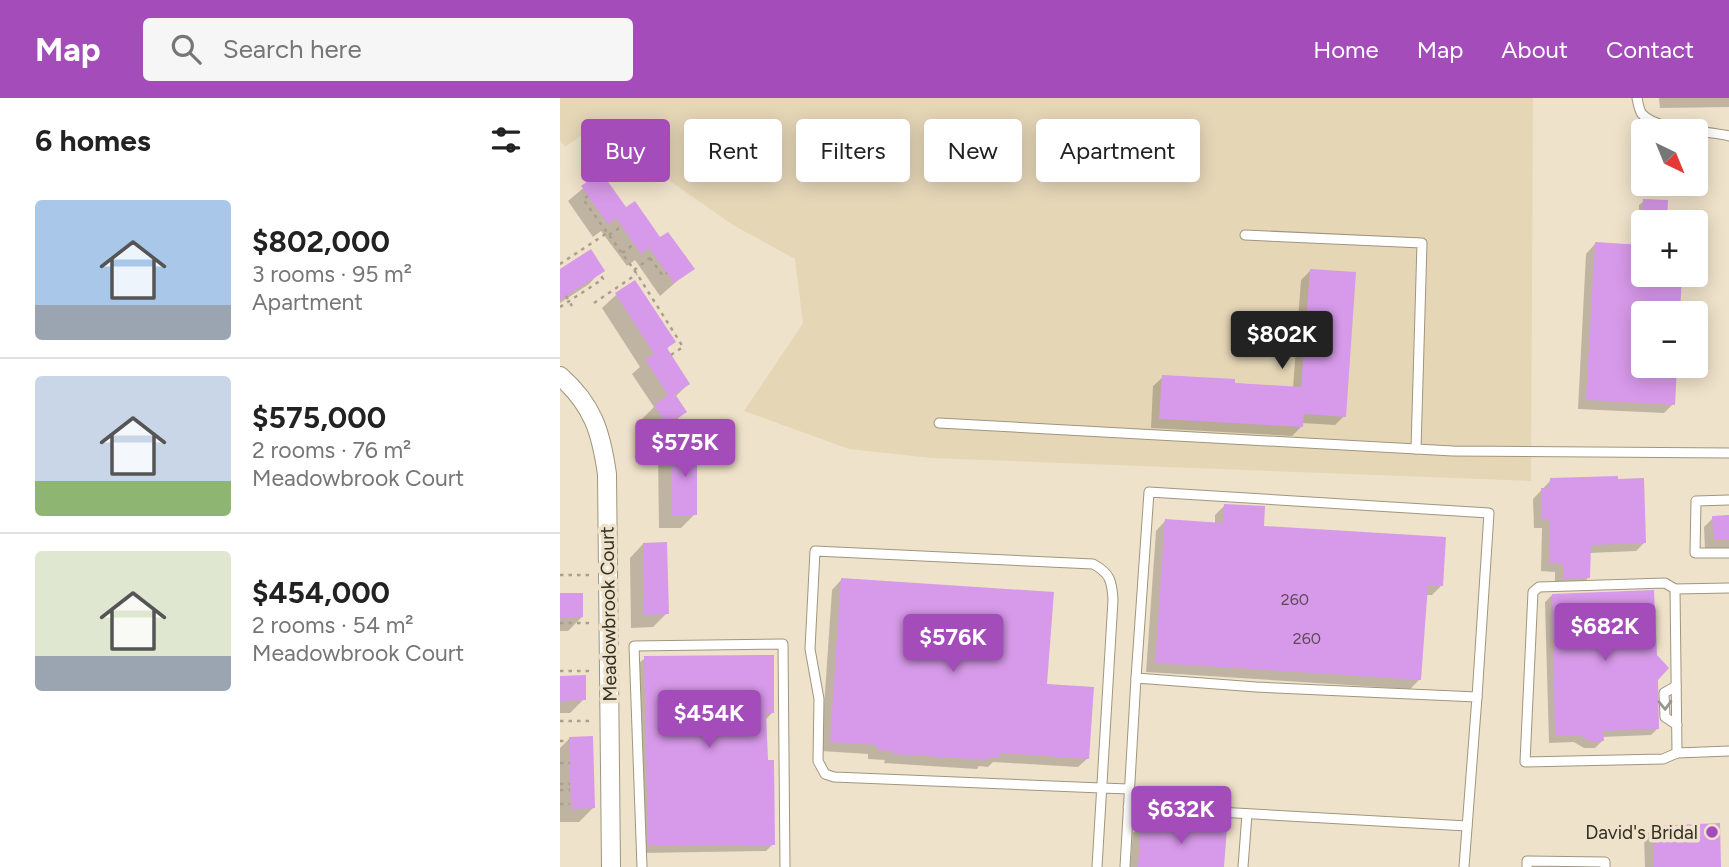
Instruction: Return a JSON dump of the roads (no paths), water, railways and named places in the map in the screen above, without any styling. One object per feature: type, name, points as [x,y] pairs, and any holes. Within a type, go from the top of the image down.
[{"type":"street","name":"Meadowbrook Court","points":[[560,376],[583,399],[594,417],[601,435],[607,474],[611,867]]},
{"type":"lane","points":[[1637,98],[1641,113],[1658,125],[1729,136]]},
{"type":"lane","points":[[1245,235],[1422,243],[1416,449]]},
{"type":"lane","points":[[939,423],[1416,449],[1729,453]]},
{"type":"lane","points":[[1125,867],[1149,492],[1489,513],[1464,867]]},
{"type":"lane","points":[[1729,500],[1696,501],[1695,553],[1729,553]]},
{"type":"lane","points":[[1097,867],[1101,788],[1113,600],[1112,581],[1105,571],[1093,564],[816,551],[810,649],[819,699],[818,761],[825,774],[834,777],[1101,788],[1129,789]]},
{"type":"lane","points":[[1729,588],[1675,589],[1665,583],[1539,587],[1533,592],[1525,762],[1663,759],[1677,754],[1729,751]]},
{"type":"lane","points":[[1675,589],[1677,754]]},
{"type":"lane","points":[[642,867],[634,646],[783,644],[785,867]]},
{"type":"lane","points":[[1136,678],[1477,698]]},
{"type":"lane","points":[[1128,807],[1467,826]]},
{"type":"lane","points":[[1243,867],[1247,814]]},
{"type":"lane","points":[[1527,867],[1527,860],[1605,862],[1605,867]]},
{"type":"place","name":"David's Bridal","points":[[1712,832]]}]
